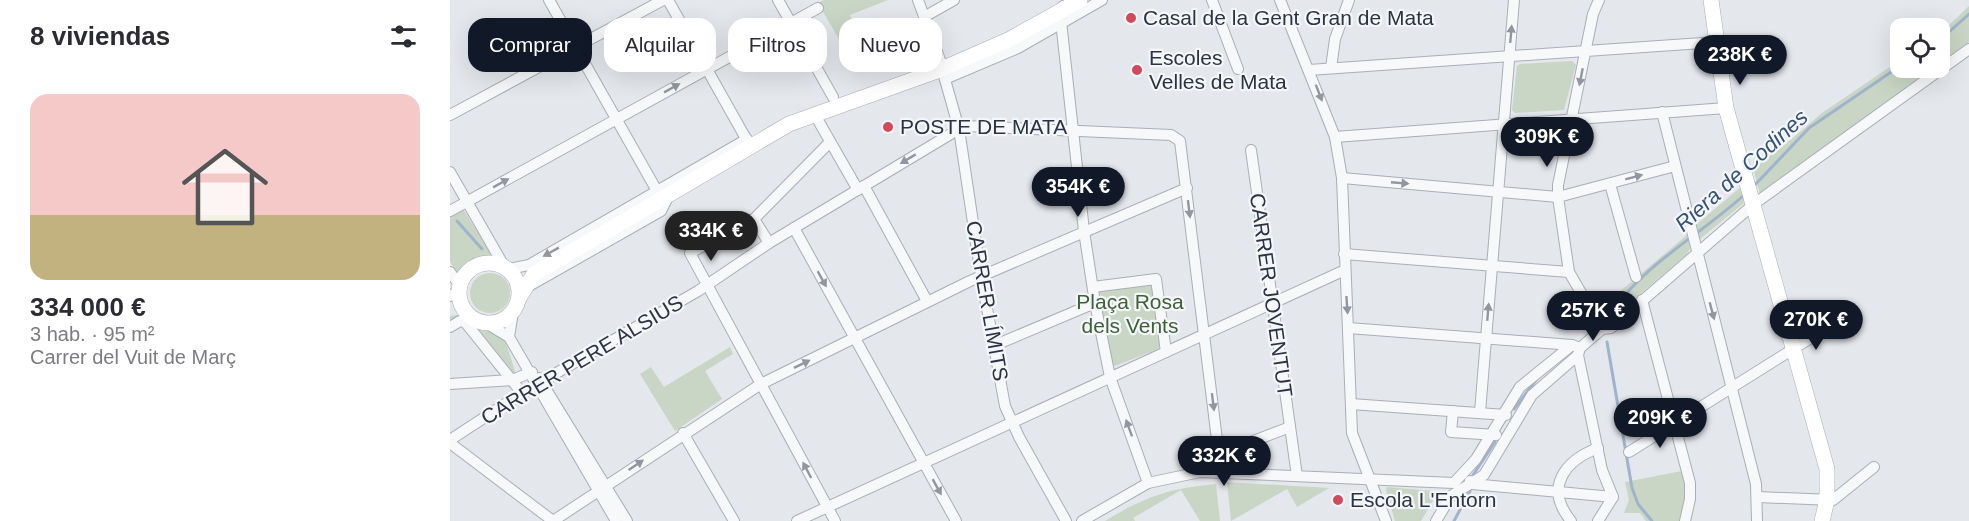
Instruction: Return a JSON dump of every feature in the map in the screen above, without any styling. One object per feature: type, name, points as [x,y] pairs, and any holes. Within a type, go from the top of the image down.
[{"type":"main road","points":[[942,65],[1010,39],[1063,12],[1080,0]]},
{"type":"main road","points":[[1711,0],[1726,108],[1827,469],[1827,500],[1822,521]]},
{"type":"main road","points":[[942,64],[1010,30],[1063,12]]},
{"type":"main road","points":[[534,274],[508,270],[495,263],[477,266],[469,270],[456,298],[472,318],[486,323],[501,321],[518,300],[534,274],[662,199],[749,143],[876,82],[914,72]]},
{"type":"main road","points":[[789,124],[815,115],[837,102],[913,80],[928,72]]},
{"type":"main road","points":[[508,270],[519,290],[518,300]]},
{"type":"street","points":[[549,0],[560,18]]},
{"type":"street","points":[[592,38],[663,0]]},
{"type":"street","points":[[668,0],[678,18]]},
{"type":"street","points":[[778,0],[788,18]]},
{"type":"street","name":"CARRER LÍMITS","points":[[918,0],[924,17]]},
{"type":"street","points":[[924,17],[954,0]]},
{"type":"street","points":[[1072,0],[1062,6],[1072,129],[1095,303],[1110,377],[1148,483]]},
{"type":"street","points":[[1063,12],[1102,0]]},
{"type":"street","points":[[1212,0],[1238,69]]},
{"type":"street","points":[[1280,0],[1335,137],[1342,178],[1352,433],[1386,521]]},
{"type":"street","points":[[1331,68],[1335,39],[1349,0]]},
{"type":"street","points":[[1480,412],[1514,0]]},
{"type":"street","points":[[1599,0],[1585,52],[1558,185],[1558,197],[1569,272],[1602,329]]},
{"type":"street","points":[[800,18],[818,8]]},
{"type":"street","points":[[1310,70],[1717,42]]},
{"type":"street","points":[[1436,521],[1451,496],[1484,475],[1517,416],[1532,395],[1577,350],[1602,329],[1611,328],[1753,200],[1969,50]]},
{"type":"street","name":"CARRER LÍMITS","points":[[942,69],[958,129],[981,276],[1005,406],[1066,521]]},
{"type":"street","points":[[450,115],[529,72]]},
{"type":"street","points":[[590,72],[662,199]]},
{"type":"street","points":[[450,210],[701,72]]},
{"type":"street","points":[[708,72],[749,143]]},
{"type":"street","points":[[820,72],[837,102]]},
{"type":"street","points":[[1335,137],[1726,108]]},
{"type":"street","points":[[1662,112],[1690,229],[1733,387],[1758,497],[1757,521]]},
{"type":"street","points":[[815,115],[927,301]]},
{"type":"street","points":[[958,129],[966,126],[1171,135],[1182,146],[1221,472]]},
{"type":"street","name":"CARRER PERE ALSIUS","points":[[450,442],[522,393],[707,284],[769,243],[958,129]]},
{"type":"street","points":[[830,142],[754,219],[690,253],[835,521]]},
{"type":"street","name":"CARRER JOVENTUT","points":[[1251,150],[1297,476]]},
{"type":"street","points":[[1342,178],[1558,197],[1675,166]]},
{"type":"street","points":[[450,172],[508,270],[529,265],[662,199]]},
{"type":"street","points":[[1610,184],[1636,278]]},
{"type":"street","points":[[450,442],[553,521],[761,384],[981,276],[1187,188]]},
{"type":"street","points":[[509,337],[518,300],[662,199]]},
{"type":"street","points":[[754,219],[769,243]]},
{"type":"street","points":[[794,228],[956,521]]},
{"type":"street","points":[[1344,254],[1569,272]]},
{"type":"street","points":[[797,521],[1011,421],[1272,305],[1345,270]]},
{"type":"street","points":[[450,272],[456,298]]},
{"type":"street","points":[[1093,287],[1156,279],[1166,352]]},
{"type":"street","points":[[1642,300],[1676,423],[1690,491],[1685,521]]},
{"type":"street","points":[[993,346],[1095,303]]},
{"type":"street","points":[[450,327],[460,321],[465,322],[522,393]]},
{"type":"street","points":[[486,323],[509,337],[602,488],[627,521]]},
{"type":"street","points":[[1348,327],[1577,350]]},
{"type":"street","points":[[1629,452],[1825,329]]},
{"type":"street","points":[[1082,521],[1148,483],[1183,474],[1221,472],[1454,483],[1476,459],[1485,434],[1520,387],[1577,350]]},
{"type":"street","points":[[1577,350],[1602,470],[1613,496]]},
{"type":"street","points":[[450,384],[512,380],[532,372]]},
{"type":"street","points":[[1351,404],[1517,416]]},
{"type":"street","points":[[1453,411],[1451,432],[1506,437]]},
{"type":"street","points":[[1219,454],[1290,427]]},
{"type":"street","points":[[683,434],[734,521]]},
{"type":"street","points":[[1571,521],[1562,509],[1559,491],[1562,476],[1571,462],[1598,448]]},
{"type":"street","points":[[1758,497],[1833,500],[1874,467]]},
{"type":"street","points":[[1465,473],[1472,484]]},
{"type":"street","points":[[1446,483],[1451,496]]},
{"type":"street","points":[[1472,484],[1613,496]]},
{"type":"street","points":[[602,488],[616,521]]},
{"type":"street","points":[[1600,519],[1613,496]]},
{"type":"green space","points":[[824,0],[888,0],[850,15],[851,18],[839,18],[839,39],[818,3]]},
{"type":"green space","points":[[1969,6],[1969,42],[1950,56],[1950,24]]},
{"type":"green space","points":[[1572,61],[1576,65],[1564,110],[1515,113],[1512,110],[1517,66]]},
{"type":"green space","points":[[1890,67],[1890,78],[1920,78],[1760,194],[1753,168],[1822,113]]},
{"type":"green space","points":[[1742,186],[1744,203],[1700,239],[1696,225]]},
{"type":"green space","points":[[463,209],[491,253],[488,258],[473,263],[460,274],[456,272],[450,261],[450,216]]},
{"type":"green space","points":[[1687,235],[1690,248],[1687,254],[1612,318],[1601,315],[1593,305],[1600,307]]},
{"type":"green space","points":[[490,273],[504,279],[510,293],[504,307],[490,313],[476,307],[470,293],[476,279]]},
{"type":"green space","name":"Plaça Rosa dels Vents","points":[[1151,282],[1160,345],[1158,349],[1115,366],[1112,363],[1099,293],[1102,289]]},
{"type":"green space","points":[[457,315],[465,319],[450,323],[450,316]]},
{"type":"green space","points":[[471,321],[504,337],[516,374],[514,376]]},
{"type":"green space","points":[[730,347],[733,354],[705,371],[722,399],[675,431],[640,374],[651,367],[664,387]]},
{"type":"green space","points":[[1682,471],[1686,492],[1679,521],[1646,521],[1640,513],[1624,513],[1629,500],[1625,482]]},
{"type":"green space","points":[[1227,482],[1329,488],[1297,507],[1287,489],[1231,521]]},
{"type":"green space","points":[[1216,484],[1220,521],[1200,521],[1181,490],[1133,518],[1135,521],[1105,521],[1158,495],[1185,488]]},
{"type":"green space","points":[[1387,487],[1434,491],[1436,495],[1421,521],[1395,521]]},
{"type":"waterway","name":"Riera de Codines","points":[[1950,31],[1969,14]]},
{"type":"waterway","name":"Riera de Codines","points":[[1752,188],[1809,128],[1890,73]]},
{"type":"waterway","name":"Riera de Codines","points":[[1614,309],[1642,277],[1745,194]]},
{"type":"waterway","points":[[457,221],[482,249]]},
{"type":"waterway","name":"Riera de Codines","points":[[1607,342],[1632,488],[1638,504],[1652,521]]},
{"type":"waterway","points":[[1514,409],[1536,380]]},
{"type":"waterway","points":[[1473,475],[1495,442]]},
{"type":"waterway","points":[[1454,521],[1470,491]]},
{"type":"place","name":"Casal de la Gent Gran de Mata","points":[[1131,18]]},
{"type":"place","name":"Escoles Velles de Mata","points":[[1137,70]]},
{"type":"place","name":"POSTE DE MATA","points":[[888,127]]},
{"type":"place","name":"Escola L'Entorn","points":[[1338,500]]}]
